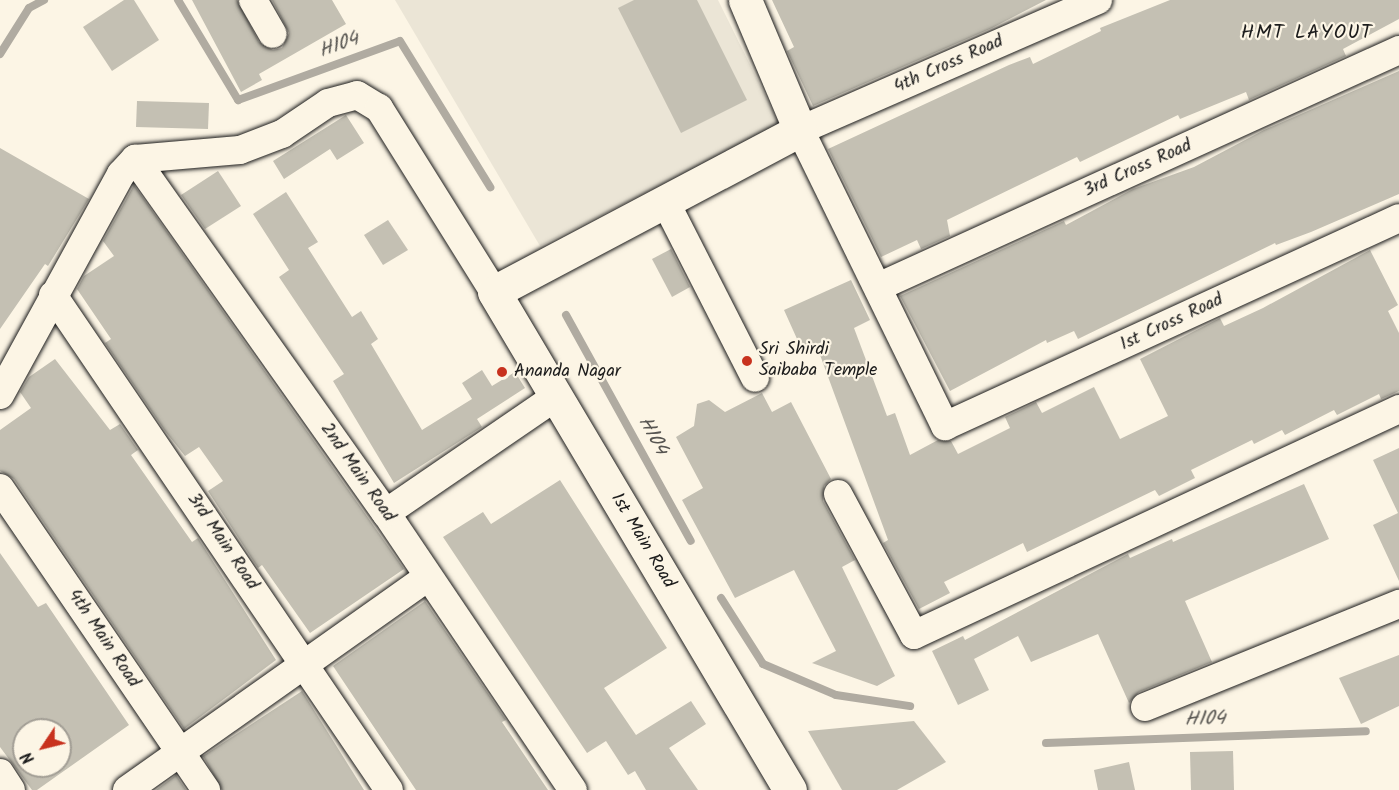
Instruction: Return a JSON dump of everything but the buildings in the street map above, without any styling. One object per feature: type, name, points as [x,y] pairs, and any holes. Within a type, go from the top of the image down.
[{"type":"street","points":[[254,0],[273,34]]},
{"type":"street","points":[[745,0],[800,130],[878,287]]},
{"type":"street","name":"4th Cross Road","points":[[800,130],[1098,0]]},
{"type":"street","name":"3rd Cross Road","points":[[878,287],[1399,50]]},
{"type":"street","points":[[0,395],[121,174],[135,159],[240,150],[282,134],[328,103],[357,95],[379,108],[494,292],[666,203],[800,130]]},
{"type":"street","name":"2nd Main Road","points":[[135,159],[386,513],[573,790]]},
{"type":"street","points":[[666,203],[755,378]]},
{"type":"street","name":"1st Cross Road","points":[[878,287],[945,426],[1394,229]]},
{"type":"street","name":"1st Main Road","points":[[494,292],[790,790]]},
{"type":"street","name":"3rd Main Road","points":[[53,295],[389,790]]},
{"type":"street","points":[[386,513],[556,396]]},
{"type":"street","points":[[838,494],[914,636],[1399,409]]},
{"type":"street","name":"4th Main Road","points":[[0,488],[206,790]]},
{"type":"street","points":[[127,790],[306,666],[428,577]]},
{"type":"street","points":[[1144,708],[1399,604]]},
{"type":"street","points":[[0,773],[11,790]]},
{"type":"shaded area","points":[[395,0],[718,0],[780,125],[540,246]]},
{"type":"waterway","name":"H104","points":[[0,54],[29,8],[44,0]]},
{"type":"waterway","name":"H104","points":[[178,0],[238,100],[400,41],[490,187]]},
{"type":"waterway","name":"H104","points":[[566,315],[691,541]]},
{"type":"waterway","name":"H104","points":[[721,598],[763,664],[836,695],[910,706]]},
{"type":"waterway","name":"H104","points":[[1046,743],[1366,731]]},
{"type":"place","name":"Sri Shirdi Saibaba Temple","points":[[747,361]]},
{"type":"place","name":"Ananda Nagar","points":[[502,372]]},
{"type":"district","name":"HMT LAYOUT","points":[[1307,33]]}]
